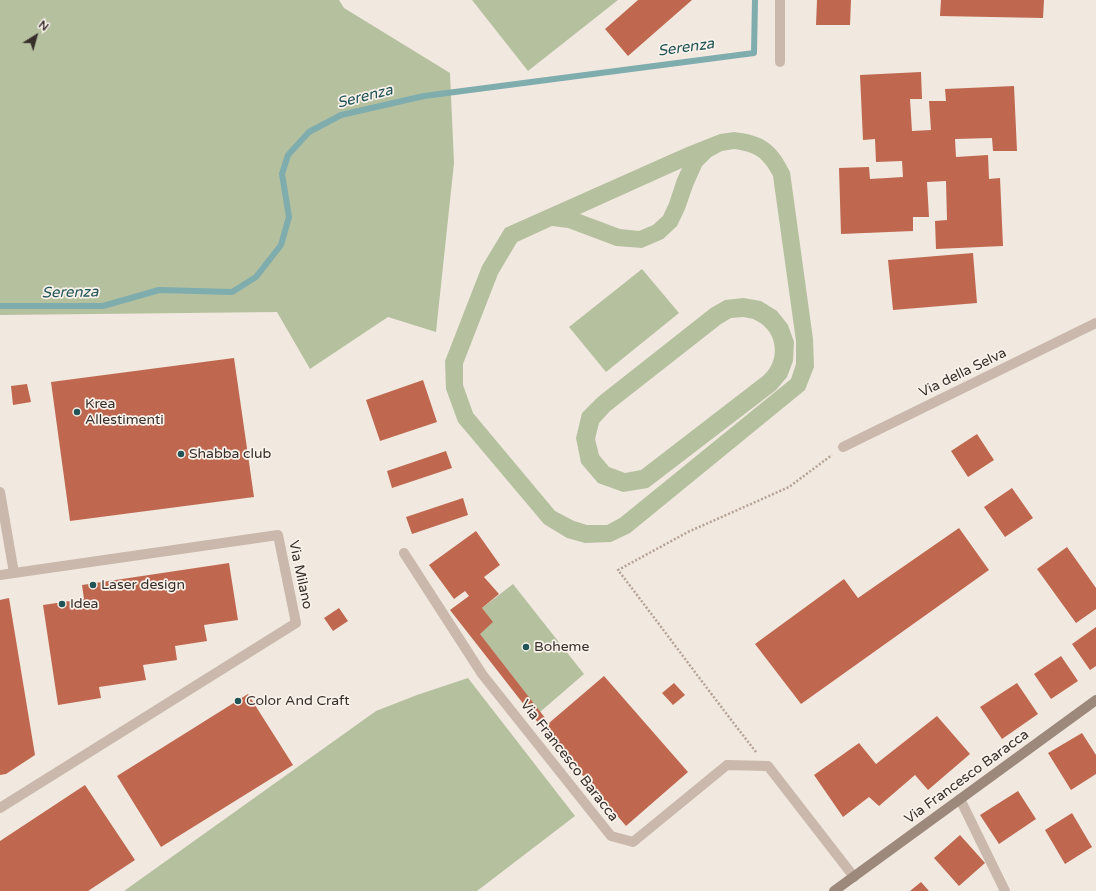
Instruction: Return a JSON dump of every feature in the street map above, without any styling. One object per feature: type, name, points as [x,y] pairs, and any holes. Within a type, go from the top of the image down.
[{"type":"street","points":[[780,0],[780,62]]},
{"type":"street","name":"Via della Selva","points":[[843,447],[1096,323]]},
{"type":"street","points":[[0,492],[14,573]]},
{"type":"street","name":"Via Milano","points":[[0,575],[278,535],[296,623],[0,808]]},
{"type":"street","name":"Via Francesco Baracca","points":[[404,554],[482,674],[611,836],[633,842],[727,766],[768,766]]},
{"type":"street","name":"Via Francesco Baracca","points":[[836,891],[854,876],[1096,700]]},
{"type":"street","points":[[768,766],[854,876]]},
{"type":"street","points":[[960,799],[1004,891]]},
{"type":"path","points":[[768,766],[720,706],[618,570],[688,532],[789,487],[843,447]]},
{"type":"green space","points":[[0,0],[339,0],[344,8],[450,73],[454,163],[436,332],[388,317],[310,369],[277,312],[0,315]]},
{"type":"green space","points":[[472,0],[618,0],[528,71]]},
{"type":"green space","points":[[734,132],[744,133],[761,139],[774,148],[790,172],[813,339],[814,367],[805,390],[630,533],[611,542],[585,543],[567,538],[544,524],[458,422],[446,389],[445,361],[482,266],[505,228],[687,147],[720,134]],"holes":[[[734,149],[758,156],[766,164],[773,176],[796,341],[796,364],[791,379],[620,518],[607,525],[587,525],[574,521],[555,511],[473,413],[463,385],[463,364],[498,274],[517,242],[552,226],[568,228],[616,246],[642,248],[663,239],[677,226],[702,166],[711,157],[722,151]],[[682,168],[663,216],[653,225],[639,231],[620,229],[580,214]]]},
{"type":"green space","points":[[642,269],[679,313],[606,372],[569,327]]},
{"type":"green space","points":[[743,298],[761,301],[777,311],[788,325],[794,342],[793,361],[787,377],[776,390],[648,488],[623,492],[598,483],[581,463],[576,438],[582,413],[598,397],[711,308],[725,300]],"holes":[[[743,317],[754,319],[761,324],[766,328],[773,340],[775,346],[774,359],[766,373],[641,470],[625,473],[609,467],[599,455],[595,439],[599,423],[610,411],[721,324],[731,318]]]},
{"type":"green space","name":"Boheme","points":[[513,584],[584,674],[540,712],[468,619]]},
{"type":"green space","points":[[468,678],[575,816],[477,891],[124,891],[376,711],[417,695]]},
{"type":"building","points":[[638,0],[692,0],[628,56],[605,29]]},
{"type":"building","points":[[817,0],[851,0],[850,25],[816,25]]},
{"type":"building","points":[[941,0],[1044,0],[1043,18],[940,16]]},
{"type":"building","points":[[921,72],[922,99],[910,99],[912,131],[931,130],[929,101],[946,101],[945,89],[1014,86],[1017,151],[993,151],[992,138],[955,139],[956,157],[988,155],[989,179],[1000,178],[1003,246],[936,249],[935,221],[947,220],[946,181],[927,182],[929,217],[913,217],[913,231],[841,234],[839,168],[869,167],[870,179],[903,177],[902,161],[876,162],[875,139],[863,140],[860,75]]},
{"type":"building","points":[[973,253],[977,303],[893,310],[888,260]]},
{"type":"building","points":[[234,358],[254,497],[70,521],[51,382]]},
{"type":"building","points":[[423,380],[437,422],[380,441],[366,400]]},
{"type":"building","points":[[27,384],[31,402],[13,405],[11,386]]},
{"type":"building","points":[[977,434],[994,460],[968,477],[951,451]]},
{"type":"building","points":[[446,451],[452,468],[392,488],[387,471]]},
{"type":"building","points":[[1012,488],[1033,518],[1005,537],[984,507]]},
{"type":"building","points":[[463,498],[468,515],[412,534],[406,517]]},
{"type":"building","points":[[959,528],[989,570],[801,704],[755,644],[844,579],[858,598]]},
{"type":"building","points":[[476,531],[500,565],[484,577],[499,594],[482,608],[493,622],[480,634],[549,723],[604,676],[688,772],[626,826],[543,729],[450,610],[469,596],[465,591],[454,599],[429,565]]},
{"type":"building","points":[[1067,547],[1096,588],[1096,609],[1076,623],[1037,569]]},
{"type":"building","points":[[229,563],[238,620],[204,625],[207,641],[175,646],[177,660],[143,665],[146,680],[99,687],[101,698],[58,705],[43,605],[84,599],[82,585]]},
{"type":"building","points":[[9,598],[35,755],[6,774],[0,775],[0,600]]},
{"type":"building","points":[[339,608],[348,621],[333,631],[324,618]]},
{"type":"building","points":[[1096,627],[1096,666],[1090,670],[1072,644]]},
{"type":"building","points":[[1061,656],[1078,681],[1051,699],[1034,674]]},
{"type":"building","points":[[674,683],[685,695],[673,705],[662,693]]},
{"type":"building","points":[[1017,683],[1038,714],[1002,739],[980,707]]},
{"type":"building","points":[[248,694],[293,765],[161,847],[117,776]]},
{"type":"building","points":[[937,716],[970,754],[928,790],[915,775],[879,806],[869,797],[843,817],[814,775],[859,743],[876,764]]},
{"type":"building","points":[[1082,733],[1096,755],[1096,774],[1071,790],[1048,753]]},
{"type":"building","points":[[85,785],[135,860],[88,891],[0,891],[0,841]]},
{"type":"building","points":[[1018,791],[1036,819],[999,844],[980,815]]},
{"type":"building","points":[[1072,813],[1092,847],[1065,864],[1045,830]]},
{"type":"building","points":[[960,835],[985,863],[959,886],[934,858]]},
{"type":"building","points":[[921,882],[929,891],[910,891]]},
{"type":"waterway","name":"Serenza","points":[[0,306],[103,306],[159,290],[232,292],[256,277],[281,245],[289,217],[282,174],[288,155],[309,132],[341,115],[424,96],[754,53],[755,0]]},
{"type":"place","name":"Krea Allestimenti","points":[[77,412]]},
{"type":"place","name":"Shabba club","points":[[181,454]]},
{"type":"place","name":"Laser design","points":[[93,585]]},
{"type":"place","name":"Idea","points":[[62,604]]},
{"type":"place","name":"Boheme","points":[[526,647]]},
{"type":"place","name":"Color And Craft","points":[[238,701]]}]
